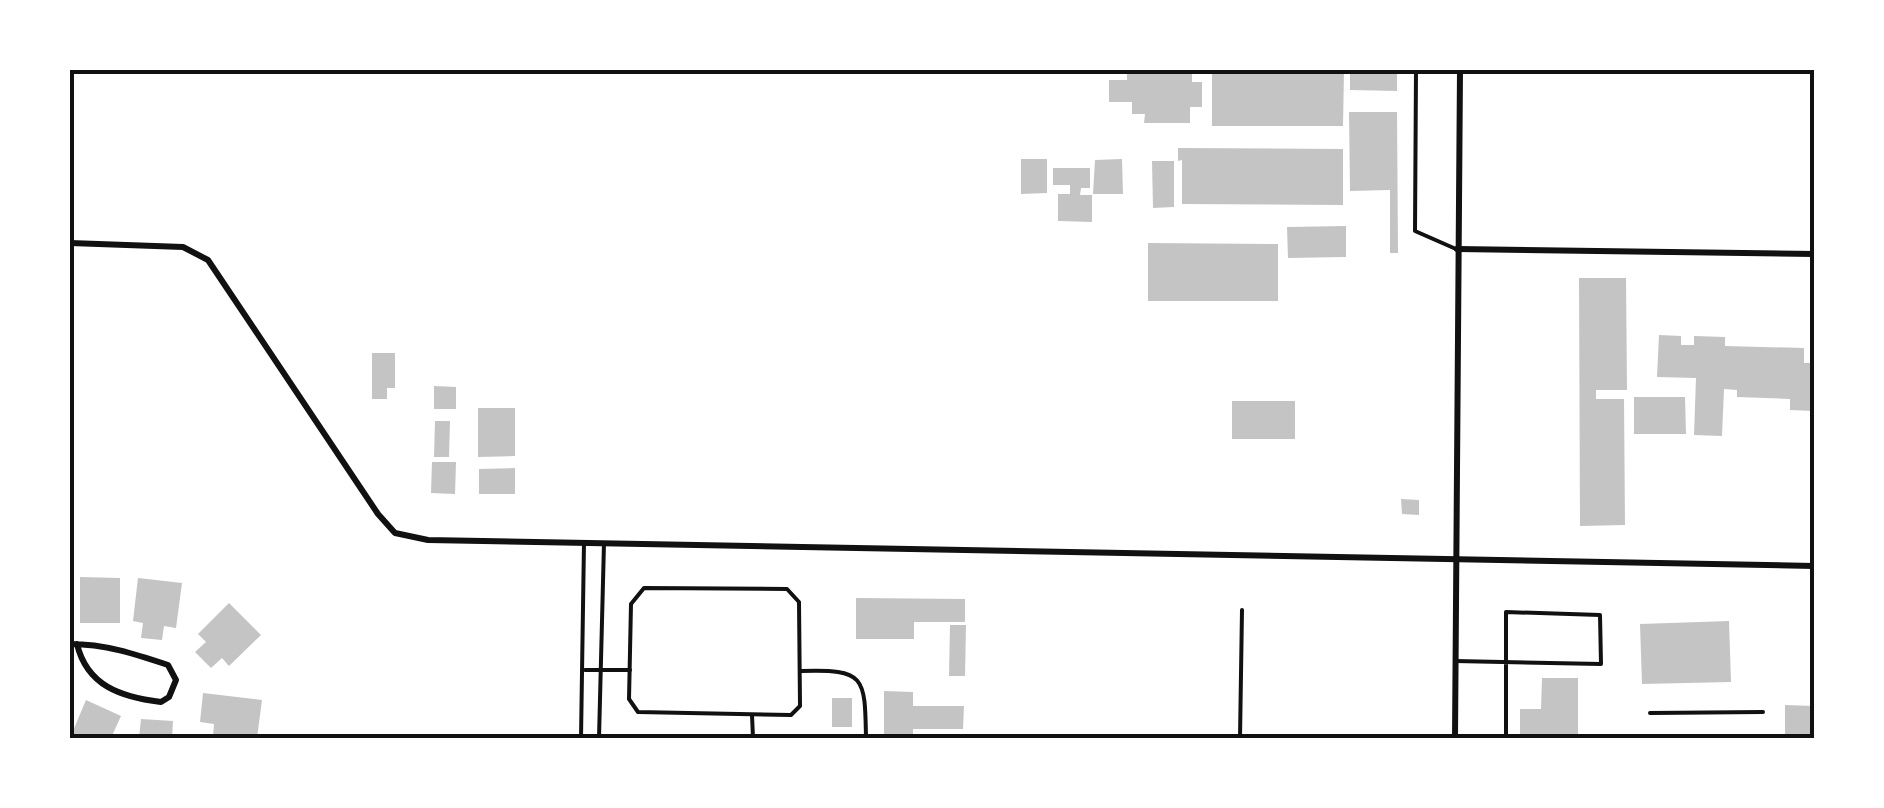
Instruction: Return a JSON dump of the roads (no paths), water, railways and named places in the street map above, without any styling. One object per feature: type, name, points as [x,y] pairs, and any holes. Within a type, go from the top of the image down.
[{"type":"street","points":[[1454,738],[1460,70]]},
{"type":"street","points":[[70,243],[183,247],[208,260],[378,514],[396,533],[428,540],[1814,566]]},
{"type":"street","points":[[1457,249],[1814,254]]},
{"type":"street","points":[[73,644],[115,647],[168,666],[176,680],[161,702],[134,698],[94,679],[73,644]]},
{"type":"lane","points":[[1416,70],[1415,231],[1457,249]]},
{"type":"lane","points":[[581,738],[584,542]]},
{"type":"lane","points":[[599,738],[604,543]]},
{"type":"lane","points":[[644,588],[788,589],[799,602],[800,672],[800,706],[790,715],[638,712],[629,699],[630,604],[644,588]]},
{"type":"lane","points":[[1240,738],[1242,610]]},
{"type":"lane","points":[[1455,661],[1506,662],[1601,664],[1600,615],[1506,612],[1506,662],[1506,738]]},
{"type":"lane","points":[[582,670],[630,670]]},
{"type":"lane","points":[[800,672],[841,670],[854,676],[866,695],[866,738]]},
{"type":"lane","points":[[1650,713],[1763,712]]},
{"type":"lane","points":[[752,714],[753,738]]}]
